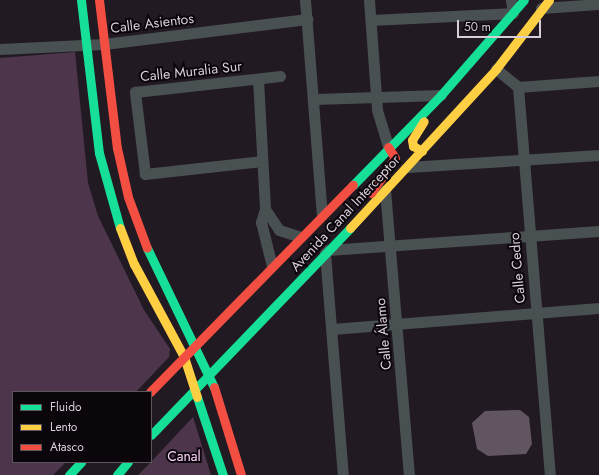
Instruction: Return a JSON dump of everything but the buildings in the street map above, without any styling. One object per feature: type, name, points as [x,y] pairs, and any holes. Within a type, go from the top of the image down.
[{"type":"main road","points":[[81,0],[99,153],[111,203],[134,264],[184,357],[195,386],[223,475]]},
{"type":"main road","points":[[99,0],[117,148],[128,197],[150,256],[197,344],[210,373],[241,475]]},
{"type":"main road","name":"Avenida Canal Interceptor","points":[[151,391],[322,214],[441,95],[524,0]]},
{"type":"main road","name":"Avenida Canal Interceptor","points":[[152,434],[195,386],[210,373],[408,167],[496,69],[545,4]]},
{"type":"main road","points":[[422,151],[413,146],[412,140],[441,95]]},
{"type":"main road","points":[[352,224],[395,158],[388,147]]},
{"type":"main road","points":[[69,475],[80,463]]},
{"type":"main road","points":[[118,475],[127,463]]},
{"type":"street","points":[[305,0],[322,214]]},
{"type":"street","points":[[369,0],[376,97],[379,120],[388,147]]},
{"type":"street","points":[[371,20],[513,13],[511,0]]},
{"type":"street","points":[[545,4],[599,4]]},
{"type":"street","name":"Calle Asientos","points":[[0,50],[86,43],[104,44],[306,19]]},
{"type":"street","points":[[496,69],[518,87],[599,80]]},
{"type":"street","name":"Calle Muralia Sur","points":[[262,161],[145,174],[135,92],[280,76]]},
{"type":"street","name":"Calle Muralia Sur","points":[[258,79],[265,209],[262,222],[272,266]]},
{"type":"street","name":"Calle Cedro","points":[[518,87],[528,236],[550,475]]},
{"type":"street","points":[[314,99],[441,95]]},
{"type":"street","points":[[408,167],[599,155]]},
{"type":"street","name":"Calle Álamo","points":[[385,190],[398,324],[409,475]]},
{"type":"street","points":[[265,209],[279,230],[300,237]]},
{"type":"street","points":[[343,475],[326,252],[599,231]]},
{"type":"street","points":[[332,329],[599,308]]},
{"type":"green space","points":[[75,52],[88,183],[98,216],[144,310],[170,349],[169,357],[137,391],[12,391],[12,463],[65,463],[53,475],[0,475],[0,58]]},
{"type":"green space","name":"Canal","points":[[193,417],[211,475],[138,475],[150,463],[152,463],[152,461]]},
{"type":"traffic: fast","points":[[81,0],[99,153],[120,228]]},
{"type":"traffic: fast","points":[[353,185],[441,95],[524,0]]},
{"type":"traffic: fast","points":[[152,434],[350,228]]},
{"type":"traffic: fast","points":[[147,248],[214,387]]},
{"type":"traffic: fast","points":[[197,397],[223,475]]},
{"type":"traffic: fast","points":[[69,475],[80,463]]},
{"type":"traffic: fast","points":[[117,475],[127,463]]},
{"type":"traffic: slow","points":[[350,228],[496,69],[549,0]]},
{"type":"traffic: slow","points":[[422,151],[413,146],[412,140],[424,121]]},
{"type":"traffic: slow","points":[[120,228],[134,264],[184,357],[197,397]]},
{"type":"traffic: jam","points":[[99,0],[117,148],[128,197],[147,248]]},
{"type":"traffic: jam","points":[[371,193],[395,158],[388,147]]},
{"type":"traffic: jam","points":[[151,391],[353,185]]},
{"type":"traffic: jam","points":[[214,387],[241,475]]}]
